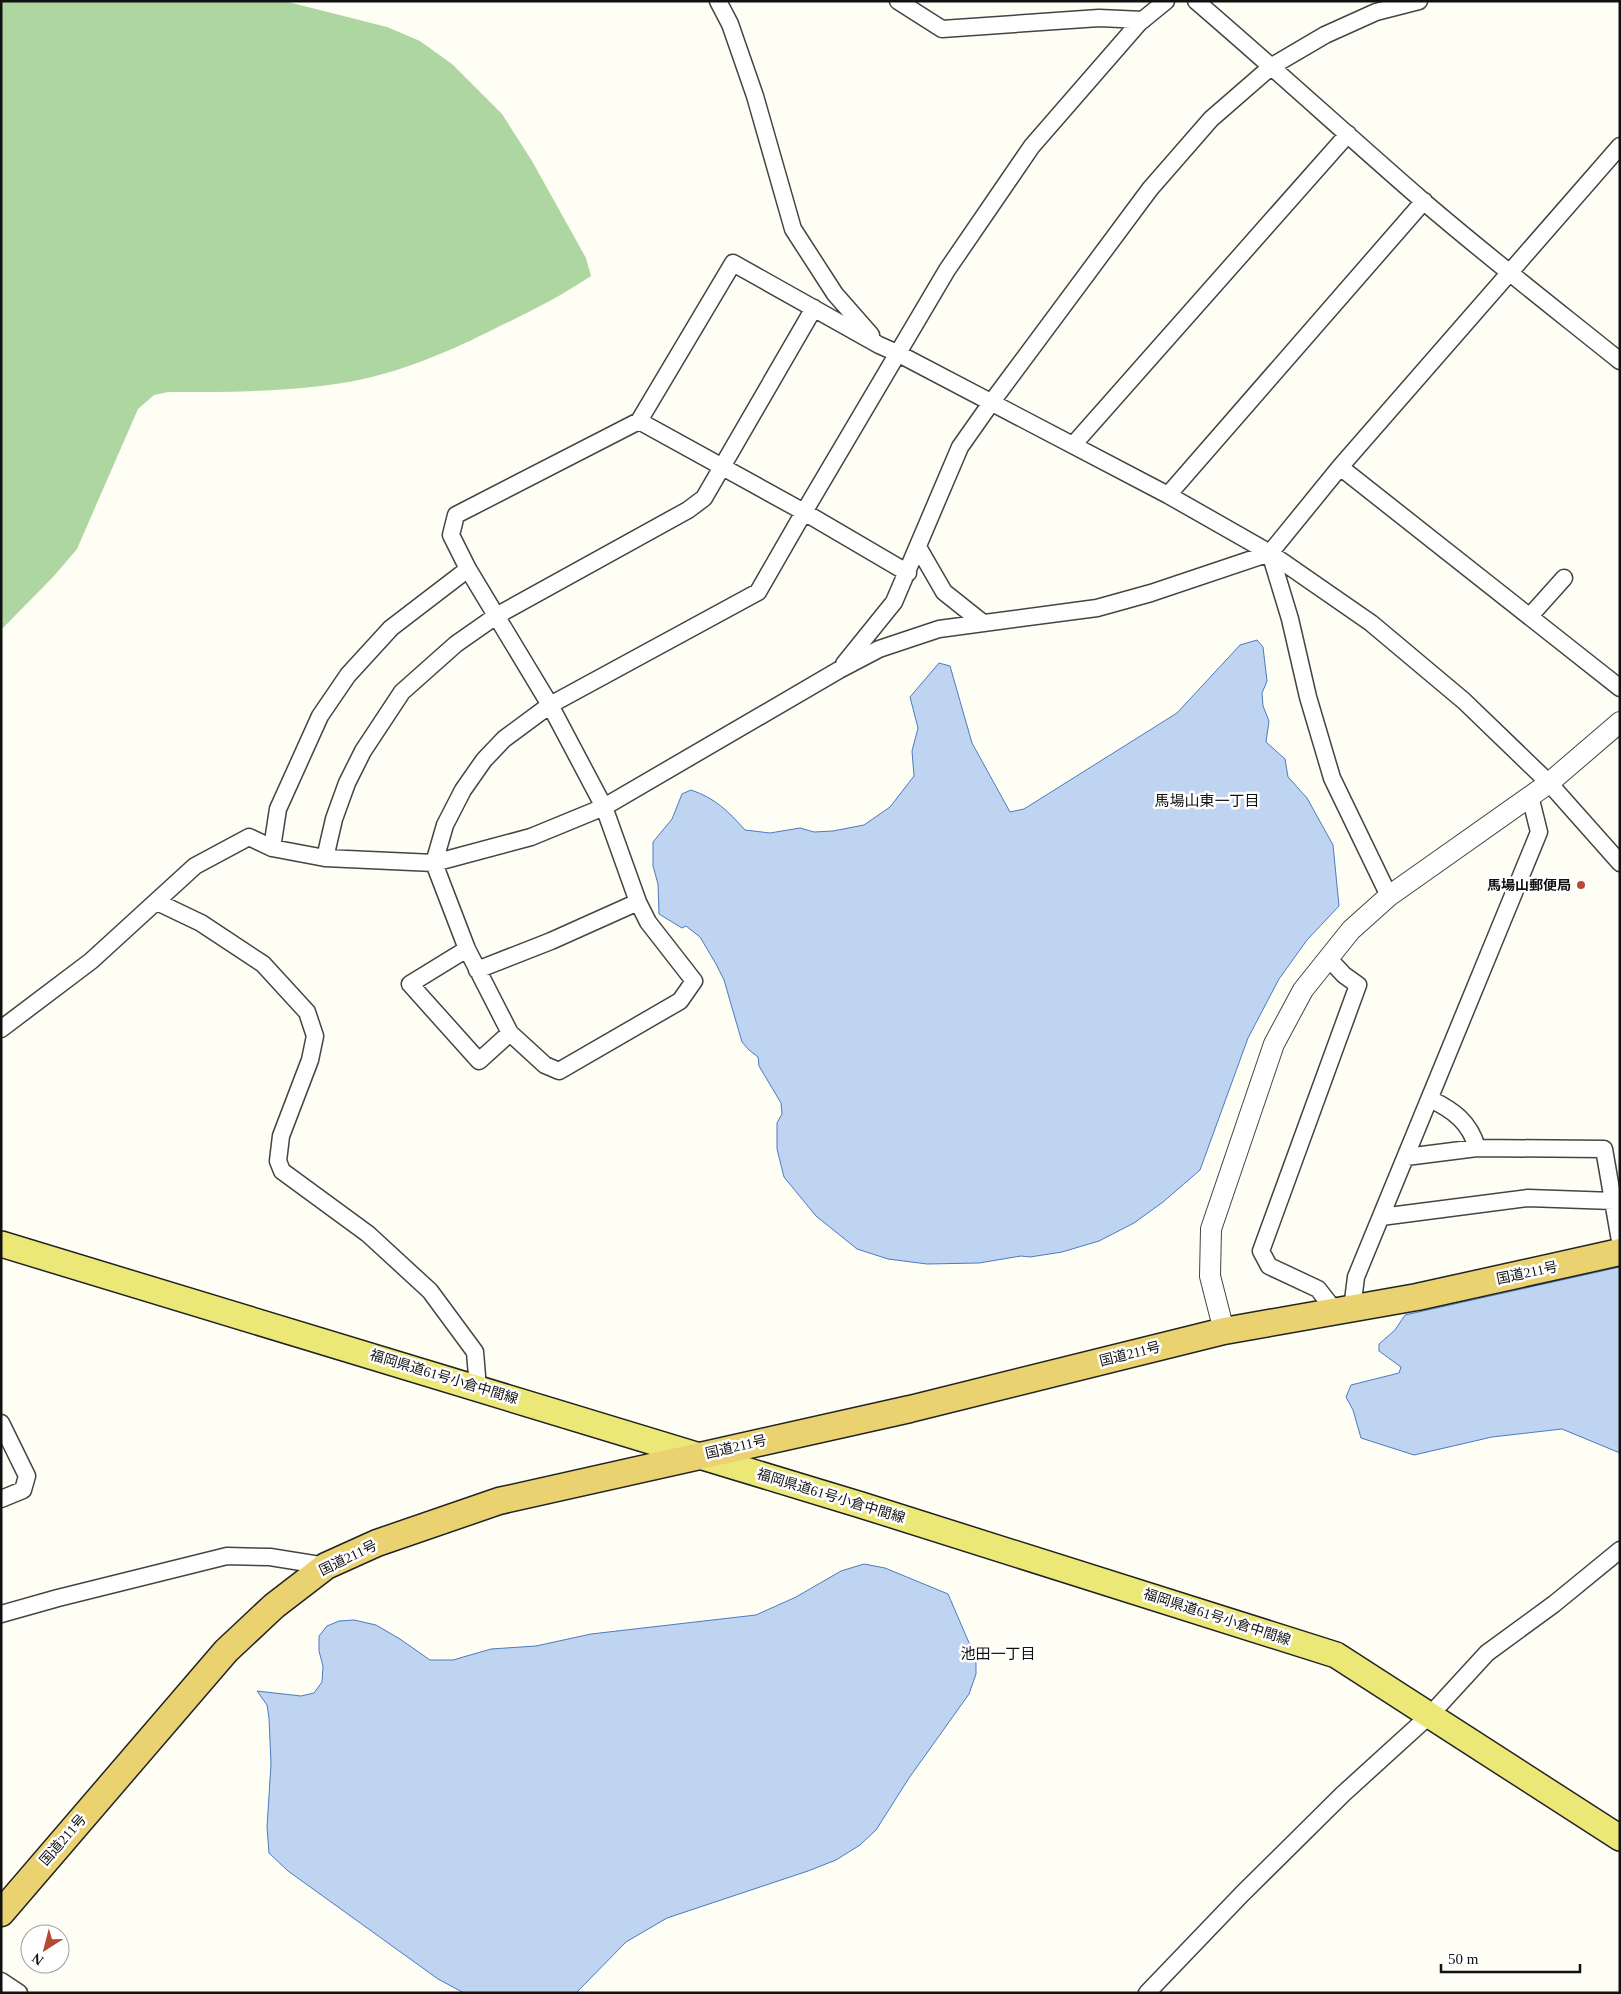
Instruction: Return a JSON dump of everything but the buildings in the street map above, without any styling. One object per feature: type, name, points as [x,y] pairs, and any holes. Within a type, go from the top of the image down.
[{"type":"highway","name":"国道211号","points":[[1,1913],[226,1651],[274,1606],[326,1566],[377,1543],[499,1501],[920,1406],[1224,1331],[1417,1297],[1620,1252]]},
{"type":"main road","name":"福岡県道61号小倉中間線","points":[[1,1244],[699,1456],[1336,1655],[1431,1714],[1620,1838]]},
{"type":"street","points":[[718,1],[730,24],[755,96],[793,230],[835,294],[879,345]]},
{"type":"street","points":[[898,1],[942,29],[1099,18],[1143,20]]},
{"type":"street","points":[[1166,1],[1143,20],[1032,146],[947,270],[897,353],[758,592],[550,705],[504,739],[484,760],[463,790],[445,825],[434,863],[467,949],[510,1033],[544,1065],[558,1071],[680,1001],[694,981],[648,922],[638,902],[604,807],[550,705],[468,568],[452,535],[456,515],[639,421],[732,263],[879,345],[897,353],[1168,495],[1270,553],[1371,623],[1464,701],[1549,783],[1620,863]]},
{"type":"street","points":[[1196,1],[1424,201],[1620,361]]},
{"type":"street","points":[[839,670],[894,602],[908,573],[960,447],[1150,189],[1211,119],[1272,66],[1326,35],[1376,12],[1419,1]]},
{"type":"street","points":[[1073,445],[1348,134]]},
{"type":"street","points":[[1,1028],[91,961],[195,866],[249,837],[272,848],[325,858],[434,863],[531,837],[604,807],[839,670],[879,649],[938,629],[1097,608],[1151,593],[1270,553],[1340,467],[1620,146]]},
{"type":"street","points":[[1168,495],[1424,201]]},
{"type":"street","points":[[325,858],[334,819],[348,783],[363,751],[402,692],[456,644],[496,616],[688,510],[704,498],[814,308]]},
{"type":"street","points":[[639,421],[804,512],[908,573]]},
{"type":"street","points":[[1340,467],[1620,688]]},
{"type":"street","points":[[918,547],[944,592],[983,623]]},
{"type":"street","points":[[1270,553],[1290,619],[1308,697],[1332,778],[1389,896]]},
{"type":"street","points":[[272,848],[278,809],[320,716],[348,675],[391,628],[468,568]]},
{"type":"street","points":[[1530,616],[1564,578]]},
{"type":"street","points":[[1224,1331],[1210,1276],[1211,1229],[1274,1044],[1303,990],[1351,930],[1389,896],[1549,783],[1620,722]]},
{"type":"street","points":[[1328,958],[1344,976],[1358,985],[1261,1251],[1269,1266],[1318,1289],[1344,1311],[1356,1277],[1539,832],[1530,796]]},
{"type":"street","points":[[157,902],[201,923],[263,964],[307,1012],[315,1036],[310,1060],[282,1136],[278,1161],[282,1171],[368,1234],[430,1291],[475,1352],[478,1388]]},
{"type":"street","points":[[478,970],[551,941],[638,902]]},
{"type":"street","points":[[467,949],[410,984],[479,1062],[510,1033]]},
{"type":"street","points":[[1430,1099],[1446,1107],[1464,1121],[1474,1135],[1476,1148]]},
{"type":"street","points":[[1406,1157],[1476,1148],[1604,1149],[1620,1242]]},
{"type":"street","points":[[1381,1217],[1528,1198],[1613,1201]]},
{"type":"street","points":[[1,1423],[27,1476],[23,1490],[1,1499]]},
{"type":"street","points":[[1147,1993],[1242,1894],[1343,1794],[1431,1714],[1487,1653],[1554,1604],[1620,1550]]},
{"type":"street","points":[[1,1614],[227,1556],[270,1557],[326,1566]]},
{"type":"street","points":[[1,1981],[19,1993]]},
{"type":"green space","points":[[1,1],[284,1],[387,27],[420,41],[452,64],[502,114],[532,161],[586,258],[591,276],[522,316],[426,360],[388,373],[349,382],[304,388],[168,392],[154,395],[138,409],[77,549],[53,577],[1,630]]},
{"type":"water","points":[[1257,640],[1263,647],[1267,681],[1262,693],[1263,706],[1269,721],[1266,742],[1285,759],[1288,777],[1307,798],[1333,845],[1339,906],[1307,940],[1279,979],[1248,1038],[1200,1170],[1163,1202],[1134,1223],[1099,1241],[1062,1252],[979,1263],[927,1264],[888,1259],[857,1249],[816,1216],[784,1177],[777,1149],[777,1123],[782,1114],[781,1103],[759,1066],[758,1057],[742,1042],[724,980],[700,937],[686,926],[682,928],[659,914],[658,884],[653,866],[653,842],[672,819],[682,794],[691,790],[714,801],[727,811],[745,830],[770,833],[800,828],[814,832],[833,831],[864,825],[890,807],[914,776],[912,751],[918,728],[910,697],[939,663],[950,666],[972,743],[1010,812],[1024,809],[1177,713],[1240,645]]},
{"type":"water","points":[[1620,1267],[1620,1453],[1562,1429],[1492,1437],[1414,1455],[1361,1438],[1353,1410],[1346,1397],[1351,1385],[1399,1373],[1401,1367],[1379,1351],[1379,1344],[1395,1330],[1405,1315]]},
{"type":"water","points":[[864,1564],[885,1568],[948,1594],[976,1659],[976,1674],[969,1694],[909,1778],[876,1830],[860,1845],[836,1860],[808,1871],[667,1918],[626,1942],[576,1993],[464,1993],[438,1979],[288,1871],[269,1853],[267,1827],[271,1764],[269,1718],[267,1705],[257,1691],[301,1696],[314,1693],[322,1682],[323,1666],[319,1651],[319,1636],[327,1626],[339,1621],[354,1620],[376,1625],[430,1660],[453,1660],[491,1649],[536,1646],[591,1634],[756,1615],[796,1597],[841,1571]]},
{"type":"place","name":"馬場山郵便局","points":[[1581,885]]},
{"type":"district","name":"馬場山東一丁目","points":[[1207,801]]},
{"type":"district","name":"池田一丁目","points":[[998,1654]]}]
